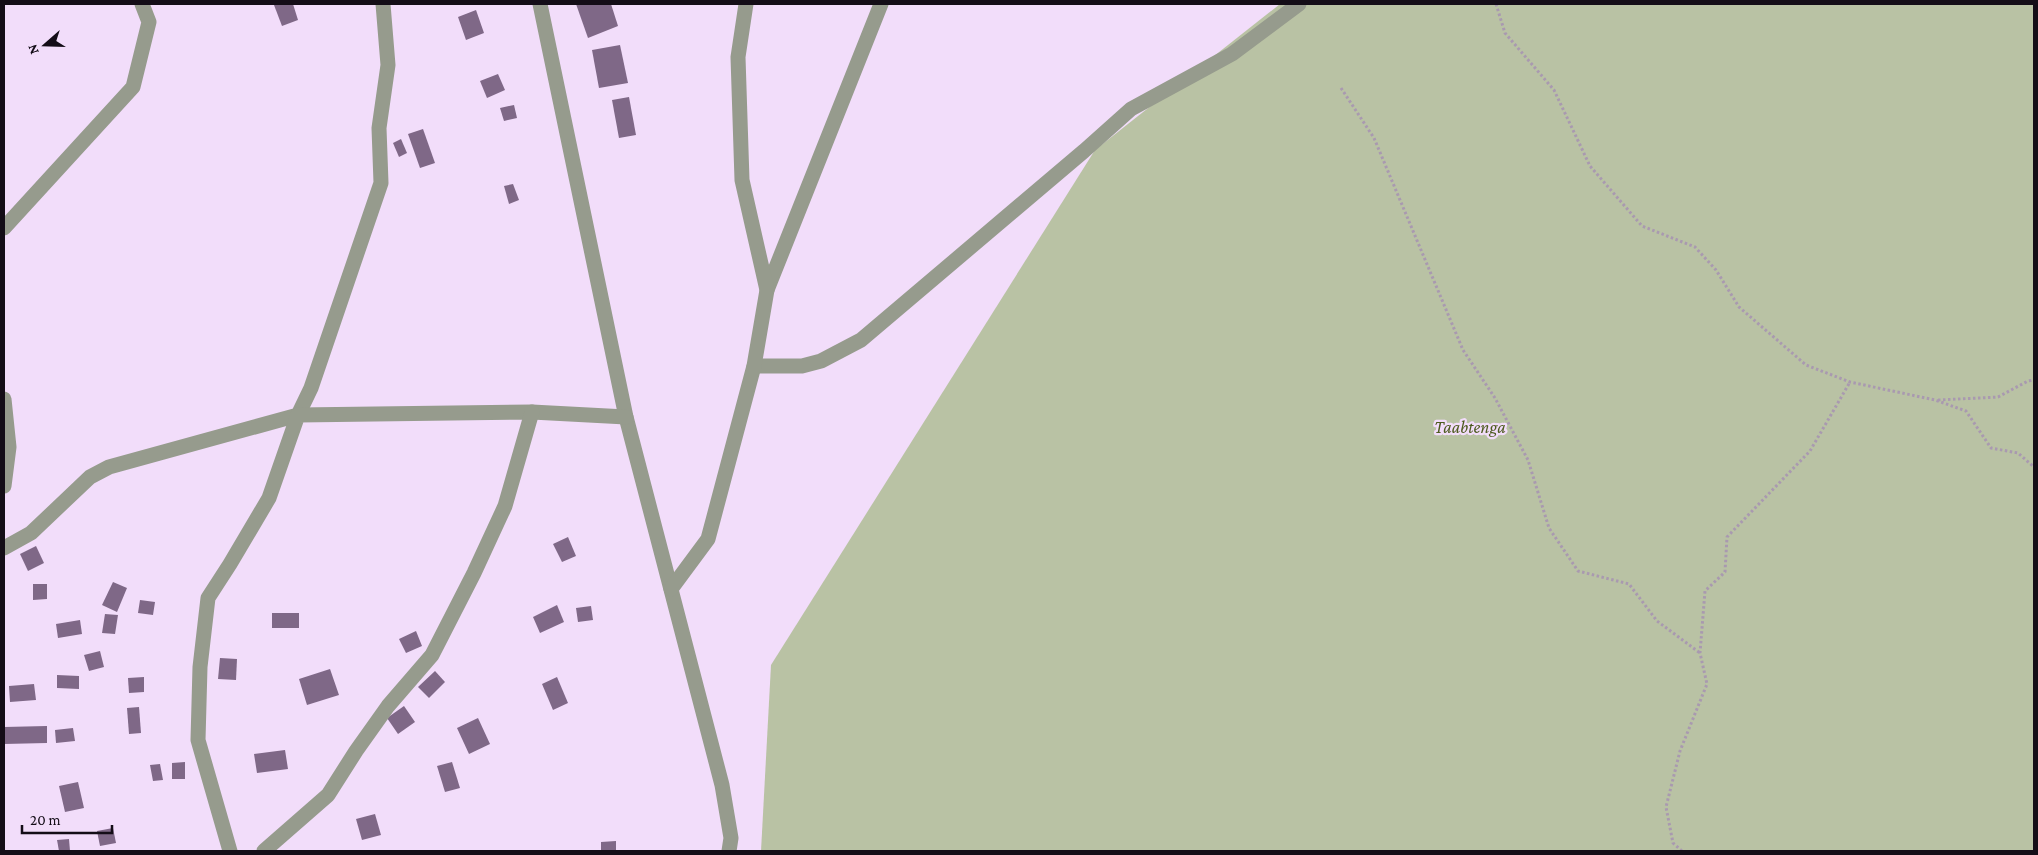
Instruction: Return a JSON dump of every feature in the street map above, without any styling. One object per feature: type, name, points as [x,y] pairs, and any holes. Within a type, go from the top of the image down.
[{"type":"street","points":[[4,228],[133,87],[150,22],[142,4]]},
{"type":"street","points":[[230,851],[198,740],[200,667],[208,598],[269,498],[298,415],[311,388],[381,183],[379,128],[388,65],[383,4]]},
{"type":"street","points":[[540,4],[626,417],[722,785],[731,838],[729,851]]},
{"type":"street","points":[[746,4],[738,57],[742,180],[767,290]]},
{"type":"street","points":[[671,590],[708,539],[754,366],[767,290],[881,4]]},
{"type":"street","points":[[754,366],[802,366],[821,361],[861,340],[1131,109],[1232,54],[1299,4]]},
{"type":"street","points":[[4,399],[9,447],[4,486]]},
{"type":"street","points":[[264,851],[328,795],[388,706],[432,654],[505,506],[532,412]]},
{"type":"street","points":[[4,548],[31,533],[90,477],[109,467],[298,415],[532,412],[626,417]]},
{"type":"path","points":[[1496,4],[1505,33],[1554,90],[1590,166],[1642,226],[1695,247],[1716,270],[1739,307],[1806,365],[1850,382],[1935,400],[1966,411],[1991,448],[2018,453],[2034,467]]},
{"type":"path","points":[[1341,88],[1374,138],[1414,238],[1463,350],[1495,398],[1528,460],[1549,528],[1578,571],[1629,584],[1657,621],[1700,653]]},
{"type":"path","points":[[1935,400],[1998,397],[2028,381],[2034,380]]},
{"type":"path","points":[[1682,851],[1673,843],[1666,806],[1680,751],[1707,684],[1700,653],[1705,591],[1725,572],[1727,536],[1810,452],[1850,382]]},
{"type":"green space","name":"Taabtenga","points":[[1280,4],[2034,4],[2034,851],[761,851],[771,665],[1095,150]]},
{"type":"building","points":[[293,4],[298,20],[282,26],[274,5]]},
{"type":"building","points":[[576,4],[611,4],[618,26],[588,38]]},
{"type":"building","points":[[476,10],[484,33],[466,40],[458,17]]},
{"type":"building","points":[[620,45],[628,83],[599,88],[592,50]]},
{"type":"building","points":[[498,74],[505,90],[487,98],[480,81]]},
{"type":"building","points":[[629,97],[636,135],[619,138],[612,100]]},
{"type":"building","points":[[514,105],[517,118],[504,121],[500,108]]},
{"type":"building","points":[[423,129],[435,163],[420,168],[408,134]]},
{"type":"building","points":[[401,139],[407,153],[399,157],[393,143]]},
{"type":"building","points":[[513,184],[519,200],[509,204],[504,186]]},
{"type":"building","points":[[568,537],[576,556],[562,562],[553,544]]},
{"type":"building","points":[[36,546],[44,563],[28,571],[20,554]]},
{"type":"building","points":[[113,582],[127,588],[117,612],[102,605]]},
{"type":"building","points":[[33,584],[47,584],[47,599],[33,600]]},
{"type":"building","points":[[140,600],[155,602],[153,615],[138,613]]},
{"type":"building","points":[[557,605],[564,622],[540,633],[533,617]]},
{"type":"building","points":[[591,606],[593,620],[578,622],[576,608]]},
{"type":"building","points":[[272,613],[299,613],[299,628],[272,628]]},
{"type":"building","points":[[105,614],[118,615],[115,634],[102,633]]},
{"type":"building","points":[[80,620],[82,634],[58,638],[56,624]]},
{"type":"building","points":[[416,631],[422,646],[406,653],[399,639]]},
{"type":"building","points":[[100,651],[104,667],[89,671],[84,655]]},
{"type":"building","points":[[220,658],[237,659],[236,680],[218,679]]},
{"type":"building","points":[[330,669],[339,695],[307,705],[299,679]]},
{"type":"building","points":[[435,671],[445,682],[429,698],[418,687]]},
{"type":"building","points":[[57,675],[79,676],[79,689],[57,688]]},
{"type":"building","points":[[144,677],[144,692],[129,693],[128,678]]},
{"type":"building","points":[[557,677],[568,703],[553,710],[542,684]]},
{"type":"building","points":[[34,684],[36,700],[10,702],[9,686]]},
{"type":"building","points":[[404,706],[415,722],[398,734],[387,718]]},
{"type":"building","points":[[139,707],[141,733],[129,734],[127,708]]},
{"type":"building","points":[[478,718],[490,744],[469,754],[457,728]]},
{"type":"building","points":[[47,726],[47,743],[4,744],[4,727]]},
{"type":"building","points":[[73,728],[75,741],[56,743],[55,730]]},
{"type":"building","points":[[285,750],[288,769],[257,773],[254,754]]},
{"type":"building","points":[[185,762],[185,779],[172,779],[172,763]]},
{"type":"building","points":[[452,762],[460,788],[445,792],[437,766]]},
{"type":"building","points":[[160,764],[163,780],[153,781],[150,765]]},
{"type":"building","points":[[78,782],[84,808],[65,812],[59,786]]},
{"type":"building","points":[[375,814],[381,835],[362,840],[356,819]]},
{"type":"building","points":[[113,828],[116,843],[100,846],[97,831]]},
{"type":"building","points":[[69,839],[70,851],[59,851],[57,840]]},
{"type":"building","points":[[616,841],[616,851],[601,851],[601,842]]}]
